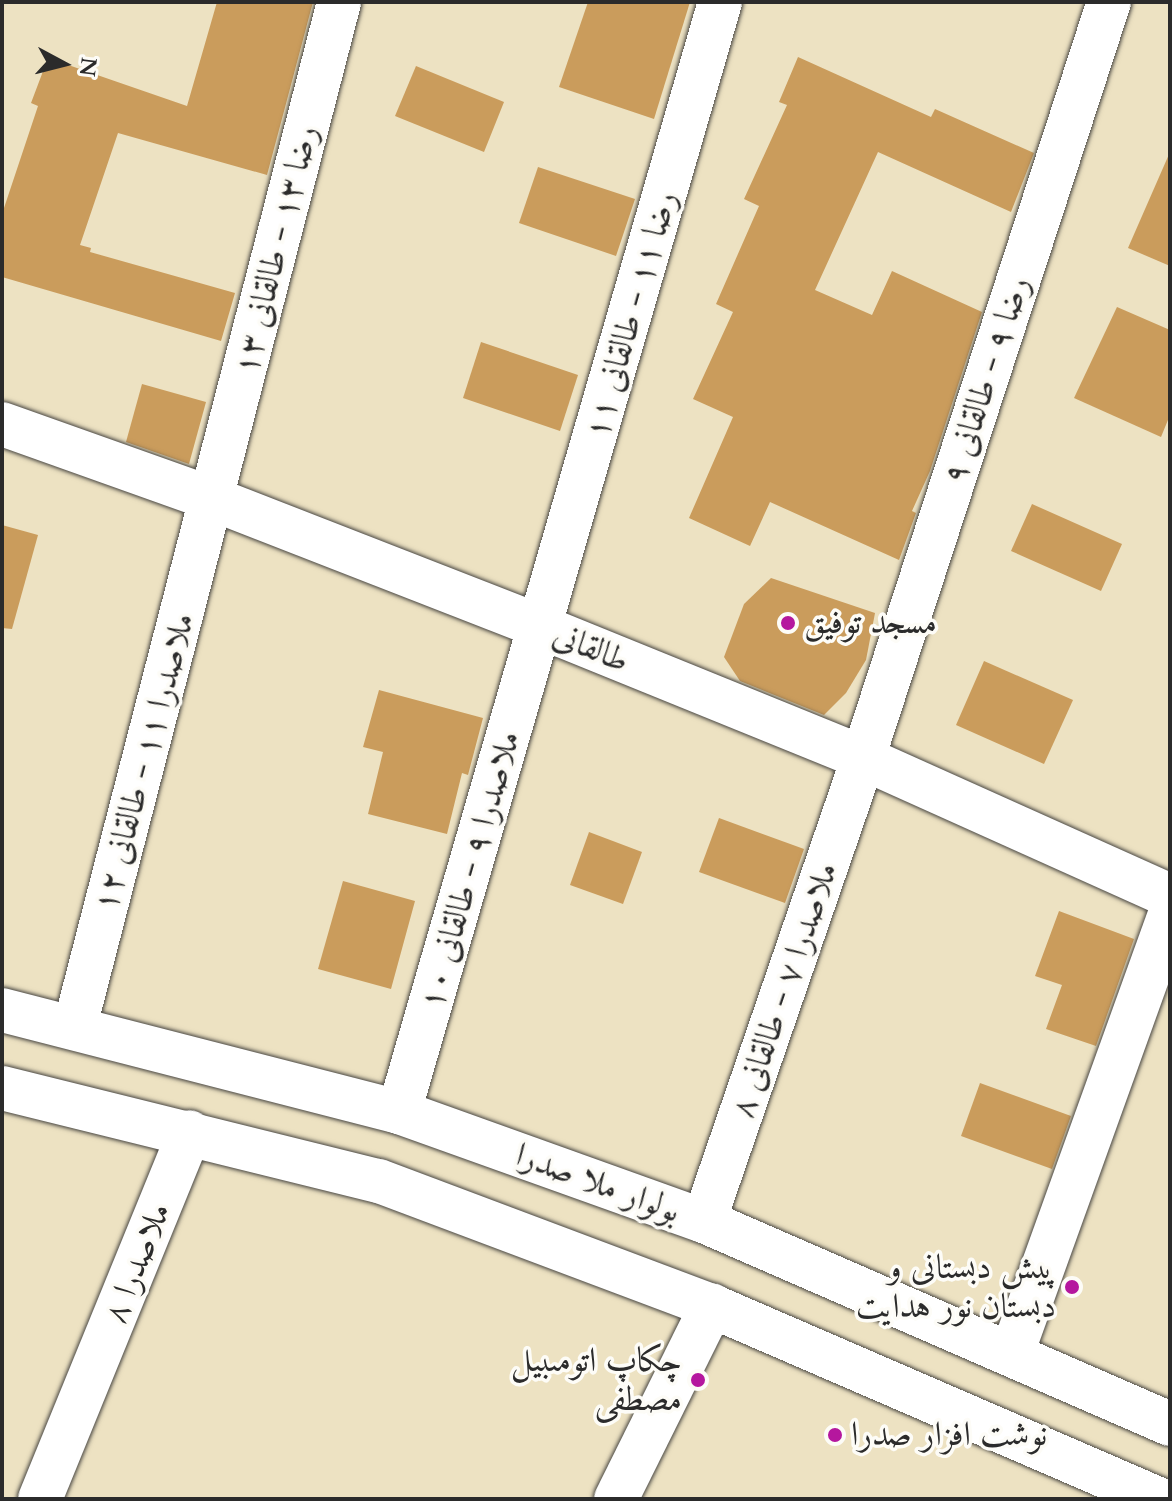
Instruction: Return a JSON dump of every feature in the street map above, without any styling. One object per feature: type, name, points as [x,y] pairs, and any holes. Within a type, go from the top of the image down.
[{"type":"street","name":"رضا ۱۳ - طالقانی ۱۳","points":[[213,499],[339,2]]},
{"type":"street","name":"رضا ۱۱ - طالقانی ۱۱","points":[[541,627],[720,2]]},
{"type":"street","name":"رضا ۹ - طالقانی ۹","points":[[863,758],[1109,2]]},
{"type":"street","name":"طالقانی","points":[[2,424],[213,499],[541,627],[863,758],[1170,896]]},
{"type":"street","name":"ملاصدرا ۱۱ - طالقانی ۱۲","points":[[75,1026],[213,499]]},
{"type":"street","name":"ملاصدرا ۹ - طالقانی ۱۰","points":[[399,1112],[541,627]]},
{"type":"street","name":"ملاصدرا ۷ - طالقانی ۸","points":[[704,1221],[863,758]]},
{"type":"street","points":[[1012,1353],[1170,914]]},
{"type":"street","name":"بولوار ملا صدرا","points":[[2,1010],[75,1026],[399,1112],[704,1221],[1170,1424]]},
{"type":"street","points":[[2,1088],[379,1181],[712,1306],[1159,1499]]},
{"type":"street","name":"ملاصدرا ۸","points":[[40,1499],[190,1132]]},
{"type":"street","points":[[616,1499],[712,1306]]},
{"type":"building","points":[[217,2],[313,2],[267,175],[118,133],[80,245],[91,248],[90,252],[235,293],[221,341],[2,277],[2,214],[38,106],[31,103],[48,58],[187,106]]},
{"type":"building","points":[[588,2],[690,2],[654,119],[559,87]]},
{"type":"building","points":[[798,57],[931,117],[935,109],[1034,153],[1011,212],[878,152],[815,290],[872,315],[892,271],[982,312],[930,471],[912,511],[916,513],[899,560],[770,502],[750,546],[689,518],[733,417],[693,399],[733,312],[716,304],[759,206],[744,199],[787,105],[779,102]]},
{"type":"building","points":[[416,66],[504,102],[484,152],[395,116]]},
{"type":"building","points":[[1170,152],[1170,266],[1128,248]]},
{"type":"building","points":[[538,167],[635,199],[616,256],[519,223]]},
{"type":"building","points":[[1117,307],[1170,330],[1170,415],[1161,437],[1074,398]]},
{"type":"building","points":[[481,342],[578,375],[560,431],[463,398]]},
{"type":"building","points":[[142,384],[206,402],[189,464],[126,442]]},
{"type":"building","points":[[1032,504],[1122,544],[1101,591],[1011,551]]},
{"type":"building","points":[[2,525],[38,535],[12,629],[2,628]]},
{"type":"building","points":[[771,578],[875,613],[866,660],[846,693],[824,715],[740,681],[724,657],[744,604]]},
{"type":"building","points":[[984,661],[1073,700],[1044,764],[956,725]]},
{"type":"building","points":[[379,690],[483,718],[468,775],[462,773],[447,834],[368,814],[383,752],[363,747]]},
{"type":"building","points":[[719,818],[804,849],[785,903],[699,872]]},
{"type":"building","points":[[589,832],[642,852],[623,904],[570,885]]},
{"type":"building","points":[[343,881],[415,901],[391,989],[318,969]]},
{"type":"building","points":[[1059,911],[1134,939],[1096,1046],[1046,1029],[1062,985],[1035,976]]},
{"type":"building","points":[[980,1083],[1071,1116],[1052,1169],[961,1136]]},
{"type":"place","name":"مسجد توفیق","points":[[788,623]]},
{"type":"place","name":"پیش دبستانی و دبستان نور هدایت","points":[[1072,1287]]},
{"type":"place","name":"چکاپ اتومىبیل مصطفی","points":[[698,1380]]},
{"type":"place","name":"نوشت افزار صدرا","points":[[835,1435]]}]
